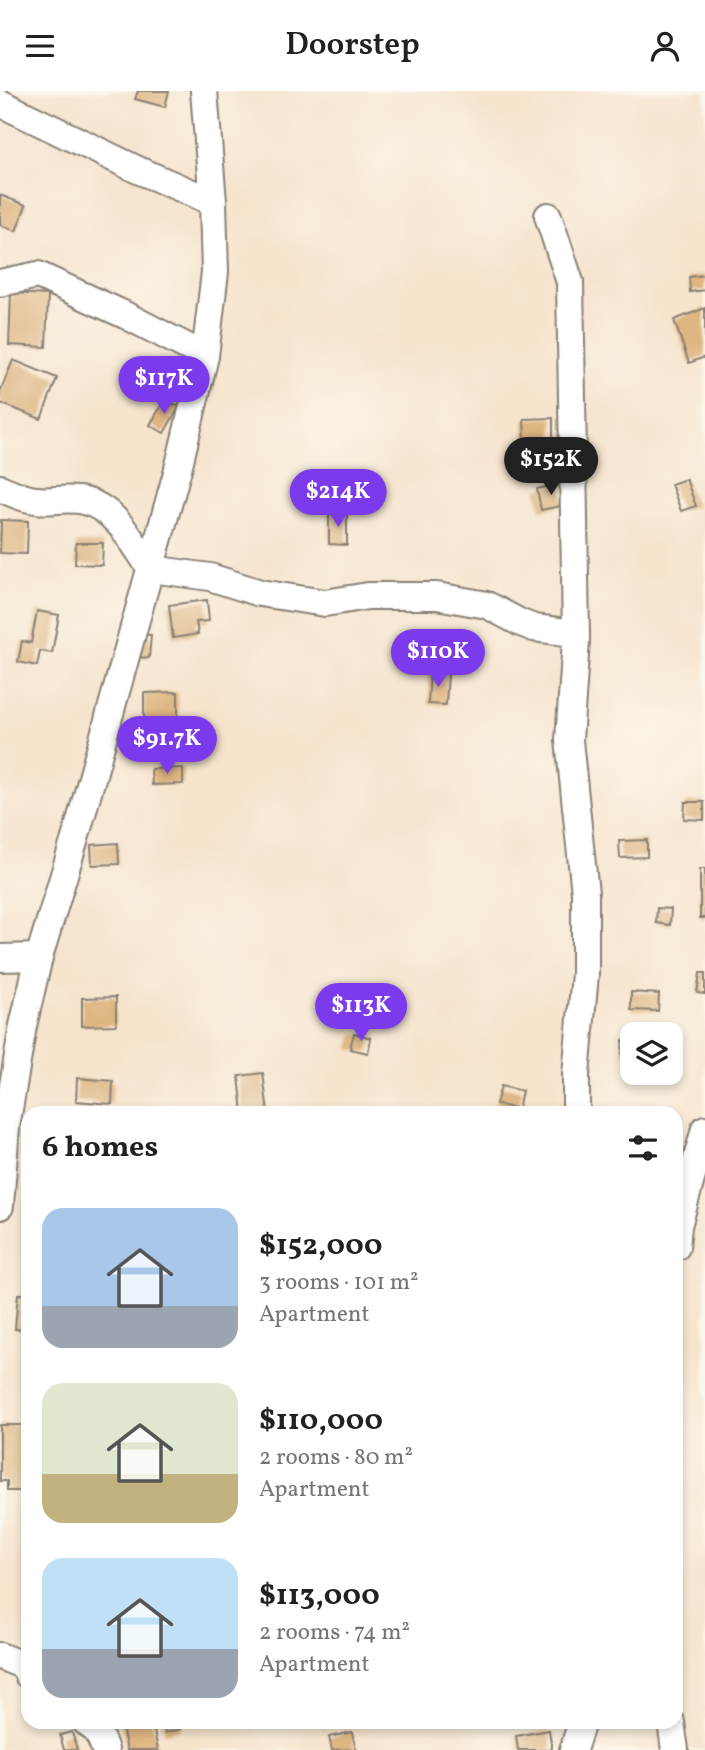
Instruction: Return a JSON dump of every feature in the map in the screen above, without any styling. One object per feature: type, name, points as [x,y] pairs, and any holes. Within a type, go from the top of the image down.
[{"type":"street","points":[[0,1206],[6,1127],[23,1026],[40,957],[178,469],[205,356],[215,272],[213,202],[204,91]]},
{"type":"street","points":[[0,103],[138,170],[213,202]]},
{"type":"street","points":[[548,216],[570,282],[576,635],[569,740],[585,893],[585,974],[576,1075],[576,1106]]},
{"type":"street","points":[[0,283],[38,275],[205,356]]},
{"type":"street","points":[[0,488],[36,500],[67,499],[98,506],[124,531],[150,569],[210,577],[261,593],[325,603],[368,596],[437,596],[487,605],[521,624],[534,628],[570,631],[576,635]]},
{"type":"street","points":[[0,958],[40,957]]},
{"type":"street","points":[[683,1208],[705,1129]]},
{"type":"street","points":[[0,1656],[21,1664]]},
{"type":"street","points":[[94,1729],[102,1739],[105,1750]]},
{"type":"street","points":[[573,1750],[580,1729]]},
{"type":"street","points":[[672,1729],[675,1750]]},
{"type":"building","points":[[138,91],[169,91],[165,107],[135,99]]},
{"type":"building","points":[[0,195],[26,205],[16,231],[0,225]]},
{"type":"building","points":[[705,275],[705,290],[690,292],[689,277]]},
{"type":"building","points":[[11,293],[48,295],[46,347],[9,345]]},
{"type":"building","points":[[705,308],[705,357],[689,363],[674,320]]},
{"type":"building","points":[[13,360],[57,378],[41,419],[0,403],[0,392]]},
{"type":"building","points":[[165,399],[179,407],[164,433],[150,425]]},
{"type":"building","points":[[553,418],[553,440],[525,441],[524,419]]},
{"type":"building","points":[[686,479],[696,506],[681,511],[671,484]]},
{"type":"building","points":[[561,484],[565,505],[541,510],[537,489]]},
{"type":"building","points":[[329,513],[347,514],[347,545],[329,544]]},
{"type":"building","points":[[1,520],[28,521],[27,554],[0,553]]},
{"type":"building","points":[[76,543],[103,543],[102,565],[75,564]]},
{"type":"building","points":[[207,600],[209,621],[196,622],[198,634],[173,638],[169,605]]},
{"type":"building","points":[[37,611],[59,615],[52,653],[40,651],[37,666],[18,662],[22,641],[31,643]]},
{"type":"building","points":[[139,634],[151,635],[149,658],[137,657]]},
{"type":"building","points":[[430,672],[448,674],[446,705],[428,704]]},
{"type":"building","points":[[178,692],[178,721],[144,721],[144,693]]},
{"type":"building","points":[[183,768],[183,784],[152,785],[151,769]]},
{"type":"building","points":[[685,802],[704,802],[704,820],[684,819]]},
{"type":"building","points":[[647,840],[647,857],[620,858],[619,841]]},
{"type":"building","points":[[118,843],[119,864],[92,865],[91,845]]},
{"type":"building","points":[[700,869],[705,869],[705,918],[700,918]]},
{"type":"building","points":[[657,908],[671,909],[670,925],[656,923]]},
{"type":"building","points":[[700,973],[705,973],[705,994],[697,993]]},
{"type":"building","points":[[631,992],[659,994],[658,1011],[631,1010]]},
{"type":"building","points":[[116,997],[116,1025],[82,1026],[82,998]]},
{"type":"building","points":[[354,1033],[371,1038],[368,1053],[350,1049]]},
{"type":"building","points":[[263,1073],[267,1106],[242,1106],[239,1076]]},
{"type":"building","points":[[77,1078],[113,1081],[112,1104],[76,1101]]},
{"type":"building","points":[[501,1086],[522,1091],[519,1106],[496,1104]]},
{"type":"building","points":[[18,1294],[21,1294],[21,1329],[15,1329]]},
{"type":"building","points":[[0,1425],[21,1425],[21,1491],[7,1491],[7,1481],[0,1481]]},
{"type":"building","points":[[122,1729],[154,1729],[158,1750],[127,1750]]},
{"type":"building","points":[[164,1729],[181,1729],[165,1733]]},
{"type":"building","points":[[549,1730],[552,1750],[518,1750],[516,1736]]},
{"type":"building","points":[[72,1732],[77,1750],[64,1750],[60,1735]]},
{"type":"building","points":[[352,1732],[356,1749],[332,1750],[329,1737]]}]
